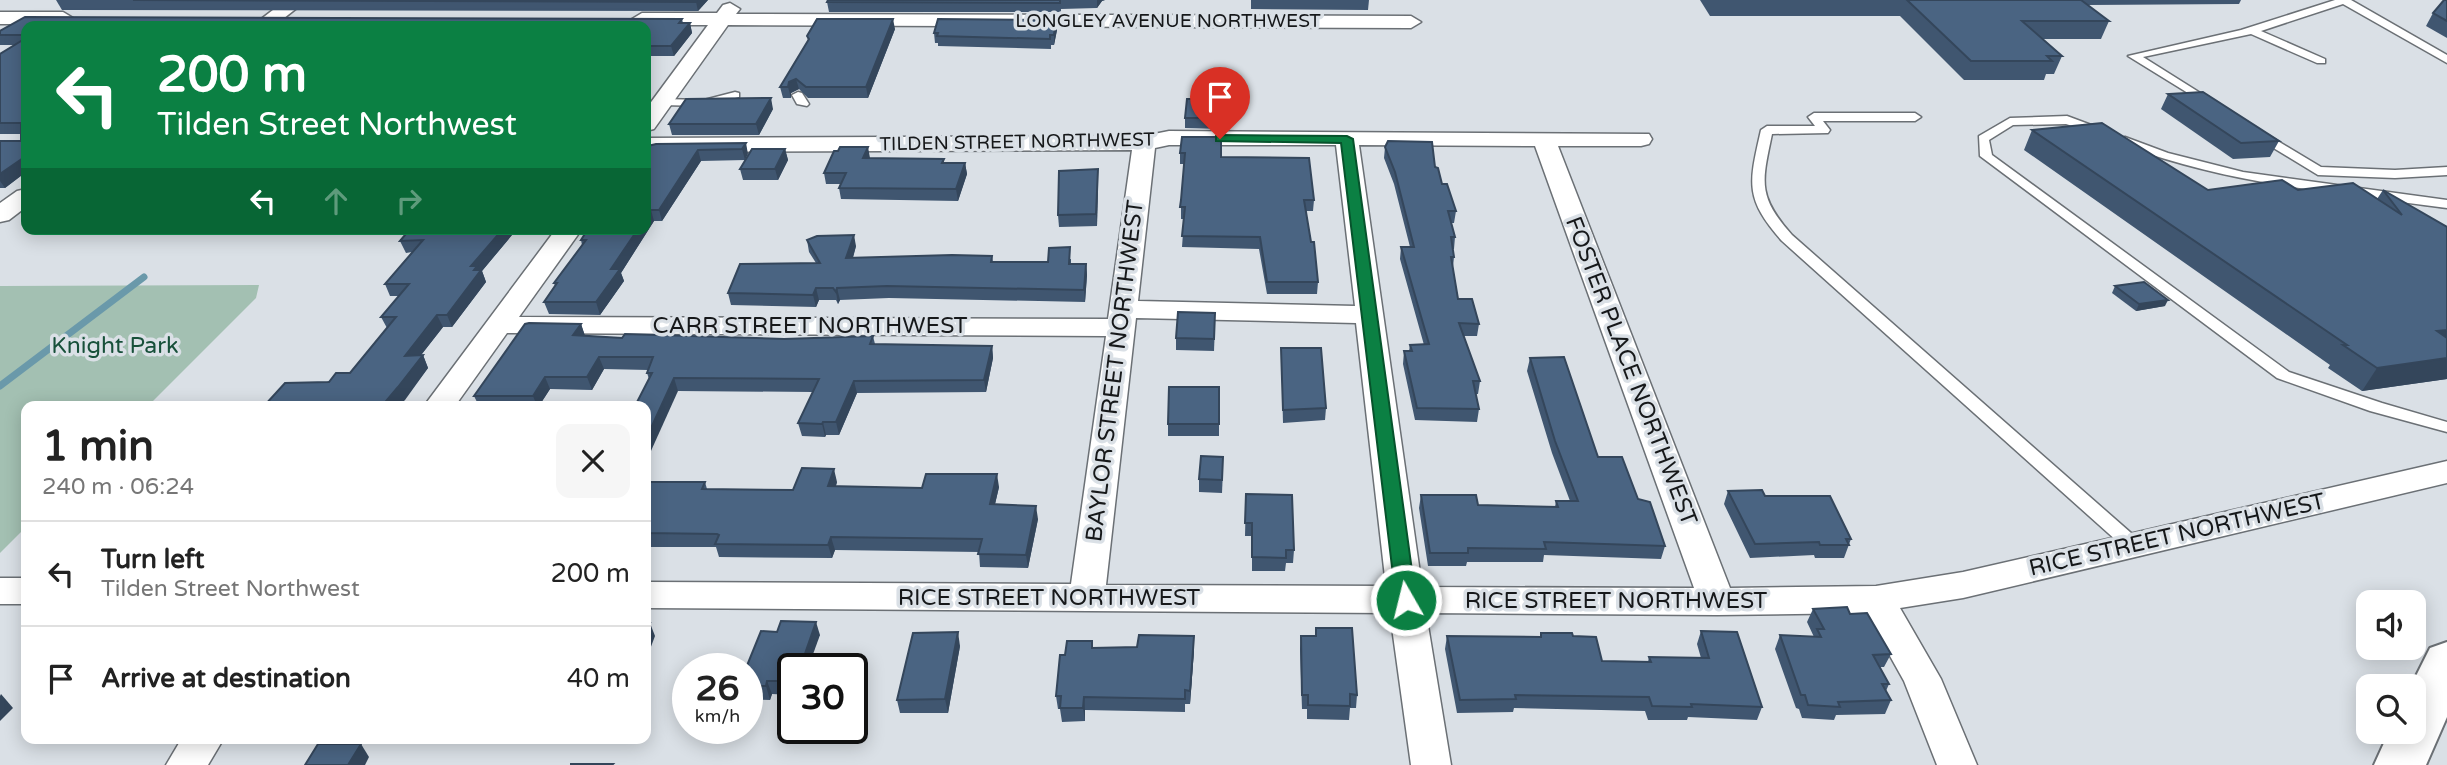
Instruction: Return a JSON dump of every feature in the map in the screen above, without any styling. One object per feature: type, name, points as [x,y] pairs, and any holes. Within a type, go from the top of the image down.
[{"type":"main road","points":[[2400,765],[2447,661]]},
{"type":"street","points":[[651,117],[737,0]]},
{"type":"street","points":[[1159,21],[1162,0]]},
{"type":"street","points":[[260,21],[299,9]]},
{"type":"street","points":[[0,18],[82,18]]},
{"type":"street","name":"LONGLEY AVENUE NORTHWEST","points":[[627,19],[1411,22]]},
{"type":"street","name":"TILDEN STREET NORTHWEST","points":[[651,145],[1144,144],[1169,138],[1641,139]]},
{"type":"street","points":[[1347,139],[1406,600],[1431,765]]},
{"type":"street","name":"FOSTER PLACE NORTHWEST","points":[[1544,139],[1717,603]]},
{"type":"street","name":"BAYLOR STREET NORTHWEST","points":[[1087,598],[1144,144]]},
{"type":"street","points":[[0,215],[21,200]]},
{"type":"street","points":[[443,401],[565,235]]},
{"type":"street","name":"CARR STREET NORTHWEST","points":[[499,325],[1369,315]]},
{"type":"street","name":"RICE STREET NORTHWEST","points":[[651,595],[1717,603],[1876,599],[1963,585],[2447,472]]},
{"type":"street","points":[[0,591],[21,591]]},
{"type":"street","points":[[1876,599],[1922,679],[1957,765]]},
{"type":"street","points":[[186,765],[200,744]]},
{"type":"lane","points":[[2225,114],[2133,56],[2251,30],[2344,0],[2447,60]]},
{"type":"lane","points":[[2251,30],[2321,61]]},
{"type":"lane","points":[[662,102],[704,103],[735,94]]},
{"type":"lane","points":[[1915,117],[1814,117],[1824,130],[1768,130],[1757,192],[1760,203],[1774,225],[2133,545]]},
{"type":"lane","points":[[2447,204],[2239,175],[2165,158],[2090,125],[2067,120],[2010,122],[1983,139],[1986,156],[2283,375],[2376,407],[2447,427]]},
{"type":"lane","points":[[2249,128],[2318,171],[2395,174],[2447,171]]},
{"type":"green space","name":"Knight Park","points":[[259,285],[256,298],[153,401],[21,401],[21,532],[0,553],[0,286]]},
{"type":"building","points":[[133,0],[697,0],[696,2]]},
{"type":"building","points":[[1060,0],[1060,3],[827,2]]},
{"type":"building","points":[[1907,0],[2081,0],[2109,21],[2022,21],[2062,56],[2047,56],[2052,61],[1971,61]]},
{"type":"building","points":[[2447,0],[2447,21],[2433,13]]},
{"type":"building","points":[[25,17],[682,19],[679,23],[690,23],[671,46],[651,46],[651,21],[21,21],[21,35],[0,35],[0,31]]},
{"type":"building","points":[[817,19],[893,19],[866,87],[806,87],[796,79],[789,82],[788,87],[780,87],[809,39],[807,36]]},
{"type":"building","points":[[938,19],[1056,20],[1054,35],[1050,35],[1050,39],[937,36],[938,33],[934,33]]},
{"type":"building","points":[[21,41],[21,123],[0,123],[0,54]]},
{"type":"building","points":[[2203,92],[2279,141],[2241,143],[2168,94]]},
{"type":"building","points":[[771,98],[756,124],[669,124],[686,99]]},
{"type":"building","points":[[1187,99],[1221,99],[1221,118],[1185,118]]},
{"type":"building","points":[[2102,123],[2208,190],[2282,180],[2298,190],[2353,183],[2402,215],[2383,190],[2447,227],[2447,330],[2437,331],[2447,338],[2447,358],[2377,368],[2032,130]]},
{"type":"building","points":[[1182,137],[1221,137],[1221,157],[1309,158],[1314,200],[1304,200],[1311,242],[1314,242],[1318,282],[1267,282],[1260,237],[1182,236],[1185,207],[1180,207],[1185,153],[1180,153]]},
{"type":"building","points":[[0,141],[21,141],[21,159],[0,174]]},
{"type":"building","points":[[1388,141],[1432,142],[1435,167],[1438,168],[1442,184],[1447,184],[1456,211],[1448,211],[1455,237],[1451,237],[1454,257],[1451,257],[1458,299],[1472,299],[1479,324],[1459,323],[1480,381],[1473,381],[1479,409],[1417,408],[1404,351],[1412,351],[1410,345],[1429,344],[1401,247],[1414,247],[1395,172],[1385,147]]},
{"type":"building","points":[[746,143],[742,149],[698,150],[659,210],[651,210],[651,145]]},
{"type":"building","points":[[840,147],[868,147],[863,158],[944,159],[942,163],[965,163],[956,189],[839,188],[846,173],[824,173],[834,151],[838,151]]},
{"type":"building","points":[[752,149],[785,149],[775,169],[740,169]]},
{"type":"building","points":[[1098,169],[1096,214],[1058,215],[1059,171]]},
{"type":"building","points":[[405,235],[498,235],[471,266],[477,266],[474,270],[481,270],[447,315],[437,315],[405,356],[423,355],[386,401],[269,401],[285,383],[329,382],[336,373],[350,373],[396,317],[381,317],[409,284],[385,284],[423,240],[400,241]]},
{"type":"building","points":[[584,235],[634,235],[611,269],[620,269],[596,302],[544,302],[557,283],[554,283],[586,240],[581,240]]},
{"type":"building","points":[[854,235],[846,258],[952,255],[992,256],[991,262],[1048,262],[1049,248],[1070,247],[1069,264],[1086,264],[1084,290],[887,286],[837,288],[836,292],[833,288],[816,288],[813,295],[728,293],[740,264],[820,263],[807,240],[817,236]]},
{"type":"building","points":[[2144,282],[2168,300],[2139,304],[2115,286]]},
{"type":"building","points":[[1178,312],[1215,313],[1214,339],[1176,338]]},
{"type":"building","points":[[525,324],[581,324],[573,335],[622,338],[625,334],[784,339],[873,336],[870,344],[992,346],[984,380],[854,381],[836,422],[822,424],[798,423],[819,379],[674,378],[651,428],[651,401],[638,401],[652,373],[647,373],[653,357],[599,357],[587,377],[545,377],[533,396],[474,396]]},
{"type":"building","points":[[1281,348],[1321,348],[1326,408],[1283,410]]},
{"type":"building","points":[[1564,357],[1598,457],[1622,457],[1638,499],[1650,502],[1665,546],[1544,542],[1546,549],[1468,548],[1468,553],[1430,553],[1421,495],[1476,495],[1478,505],[1558,507],[1556,501],[1578,501],[1555,441],[1530,358]]},
{"type":"building","points":[[1169,387],[1219,387],[1219,424],[1168,424]]},
{"type":"building","points":[[1201,456],[1223,457],[1222,480],[1199,479]]},
{"type":"building","points":[[802,468],[834,469],[828,486],[922,488],[926,474],[997,474],[990,504],[1036,506],[1026,555],[978,554],[982,539],[831,537],[828,545],[715,544],[719,535],[717,534],[651,533],[651,482],[705,482],[702,489],[793,490]]},
{"type":"building","points":[[1762,490],[1765,496],[1830,496],[1851,539],[1846,539],[1849,545],[1820,545],[1819,542],[1755,544],[1728,491]]},
{"type":"building","points":[[1246,494],[1292,495],[1294,550],[1286,550],[1286,558],[1252,557],[1252,523],[1245,523]]},
{"type":"building","points":[[1847,607],[1850,614],[1867,613],[1891,654],[1873,655],[1889,684],[1882,684],[1891,700],[1838,702],[1840,707],[1808,705],[1805,695],[1801,695],[1780,635],[1821,637],[1817,629],[1824,629],[1813,609]]},
{"type":"building","points":[[781,621],[816,622],[805,653],[777,653],[777,681],[767,681],[766,686],[763,686],[763,653],[752,653],[761,631],[777,632]]},
{"type":"building","points":[[1316,628],[1352,628],[1357,695],[1350,694],[1350,706],[1308,705],[1308,695],[1302,695],[1301,636],[1316,636]]},
{"type":"building","points":[[1701,631],[1737,632],[1762,707],[1691,704],[1692,707],[1652,706],[1649,697],[1515,695],[1516,699],[1460,700],[1447,636],[1541,637],[1541,633],[1572,633],[1573,636],[1596,637],[1602,661],[1651,662],[1649,657],[1709,658]]},
{"type":"building","points":[[958,632],[945,699],[897,700],[913,633]]},
{"type":"building","points":[[1139,635],[1194,636],[1190,691],[1185,690],[1185,699],[1084,697],[1083,708],[1060,708],[1061,696],[1056,696],[1060,655],[1065,655],[1067,641],[1092,641],[1092,648],[1137,647]]},
{"type":"building","points":[[318,744],[361,744],[348,765],[305,765]]},
{"type":"waterway","points":[[0,386],[144,277]]},
{"type":"route","points":[[1220,139],[1347,139],[1406,600]]}]
